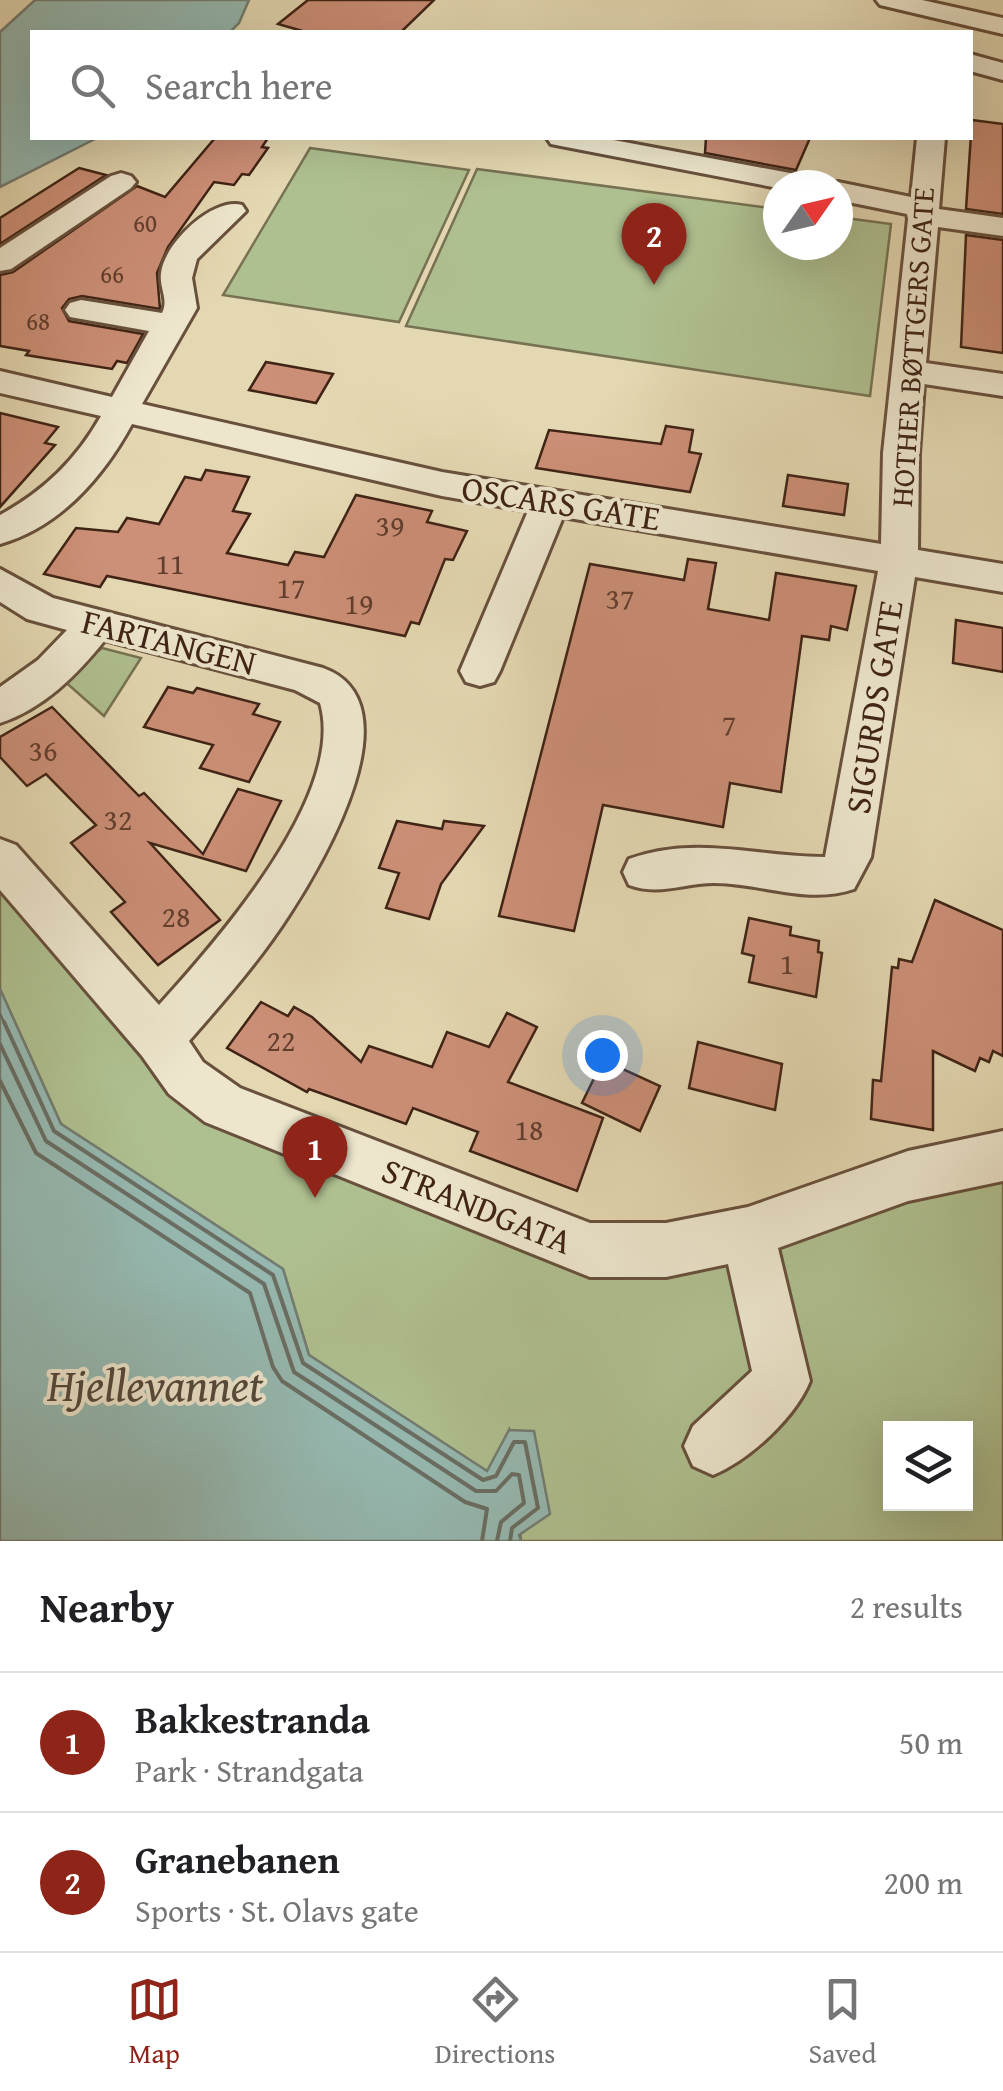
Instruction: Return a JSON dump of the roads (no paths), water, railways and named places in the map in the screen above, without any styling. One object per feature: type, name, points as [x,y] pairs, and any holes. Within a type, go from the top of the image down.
[{"type":"street","points":[[889,0],[1003,26]]},
{"type":"street","points":[[973,63],[1003,72]]},
{"type":"street","name":"HOTHER BØTTGERS GATE","points":[[899,557],[901,453],[930,140]]},
{"type":"street","points":[[604,141],[763,176]]},
{"type":"street","points":[[0,262],[121,182]]},
{"type":"street","points":[[853,195],[1003,228]]},
{"type":"street","points":[[0,531],[55,501],[93,462],[181,308],[178,266],[201,237],[230,211]]},
{"type":"street","points":[[81,310],[169,324]]},
{"type":"street","points":[[910,371],[1003,385]]},
{"type":"street","name":"OSCARS GATE","points":[[0,382],[442,484],[899,557],[1003,578]]},
{"type":"street","points":[[480,672],[551,501]]},
{"type":"street","name":"SIGURDS GATE","points":[[645,872],[714,864],[821,877],[838,875],[849,857],[899,557]]},
{"type":"street","name":"FARTANGEN","points":[[0,584],[41,609],[298,675],[324,684],[339,699],[345,728],[339,764],[317,820],[273,902],[159,1040]]},
{"type":"street","points":[[0,707],[65,664],[95,624]]},
{"type":"street","name":"STRANDGATA","points":[[0,858],[159,1040],[186,1078],[223,1105],[590,1250],[666,1250],[748,1233],[908,1176],[1003,1156]]},
{"type":"street","points":[[712,1446],[782,1381],[748,1233]]},
{"type":"water","points":[[35,0],[249,0],[232,30],[30,30],[30,140],[93,140],[0,187],[0,32]]},
{"type":"water","name":"Hjellevannet","points":[[0,989],[61,1124],[283,1269],[309,1355],[487,1471],[509,1430],[534,1431],[550,1514],[519,1535],[521,1541],[0,1541]]},
{"type":"place","name":"Granebanen","points":[[654,285]]},
{"type":"place","name":"Bakkestranda","points":[[315,1198]]}]
